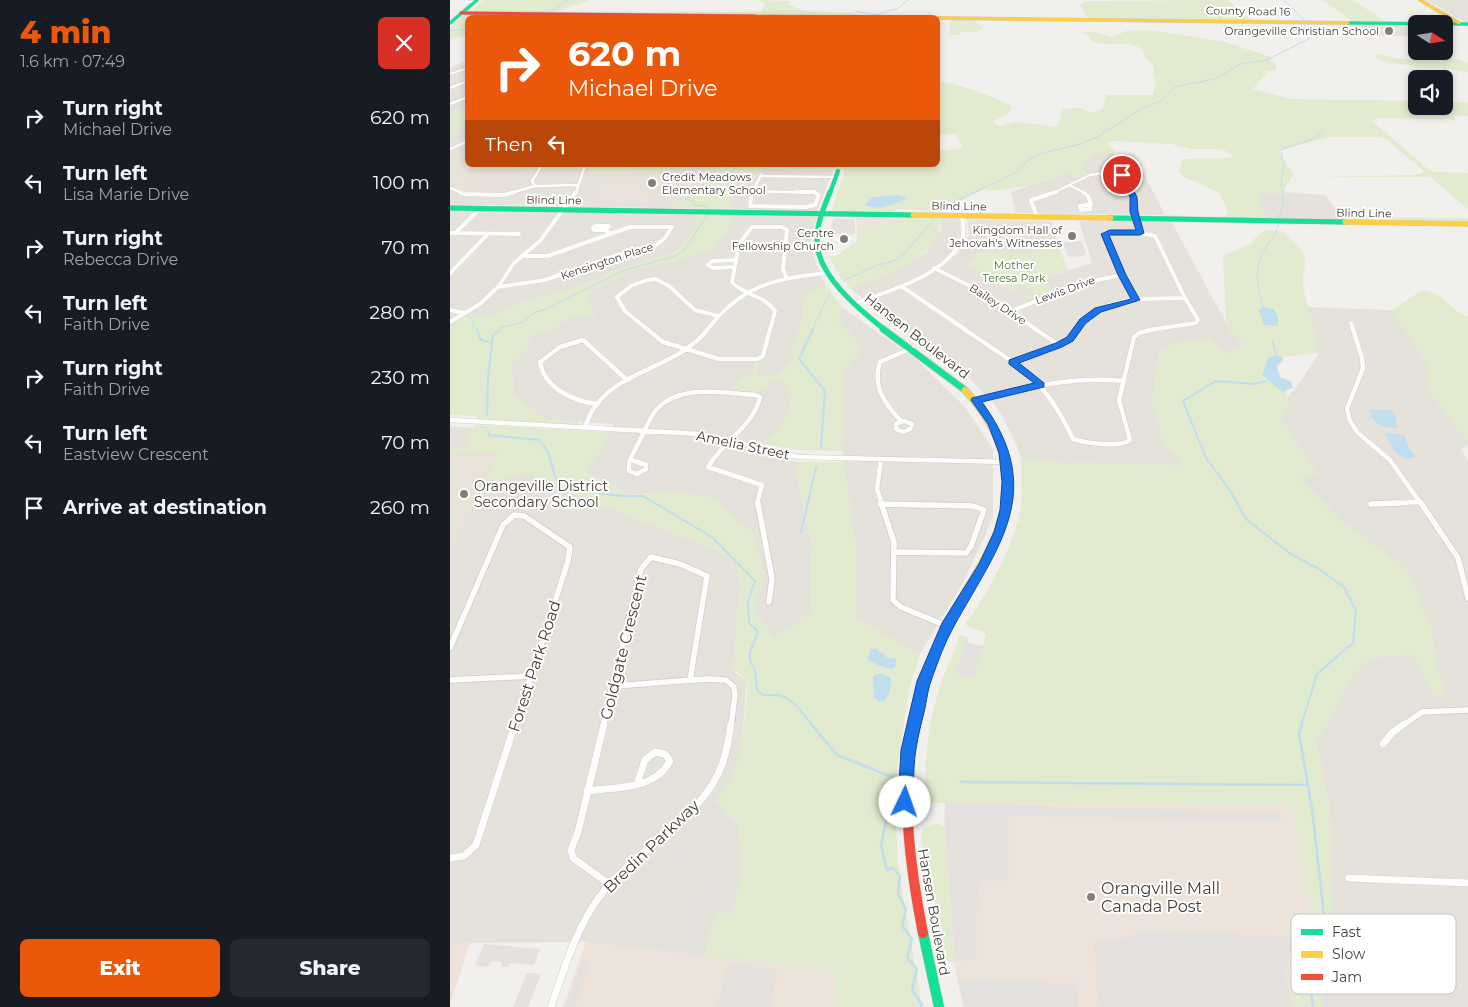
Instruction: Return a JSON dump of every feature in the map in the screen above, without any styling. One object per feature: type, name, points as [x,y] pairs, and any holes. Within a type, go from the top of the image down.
[{"type":"street","points":[[1420,0],[1459,23],[1468,24]]},
{"type":"street","points":[[450,23],[473,1]]},
{"type":"street","points":[[461,13],[588,15]]},
{"type":"street","name":"County Road 16","points":[[940,18],[1459,23],[1468,28]]},
{"type":"street","points":[[450,74],[465,69]]},
{"type":"street","points":[[450,88],[465,81]]},
{"type":"street","points":[[450,104],[465,98]]},
{"type":"street","points":[[450,149],[465,142]]},
{"type":"street","points":[[535,186],[532,180],[541,167]]},
{"type":"street","points":[[450,322],[465,314],[498,288],[521,256],[540,241],[575,196],[584,167]]},
{"type":"street","points":[[1114,167],[1121,174],[1134,197],[1133,206],[1140,233]]},
{"type":"street","points":[[1037,217],[1031,200],[1033,198],[1052,194],[1090,175],[1118,171]]},
{"type":"street","points":[[751,191],[814,192],[819,195],[815,204],[811,207],[753,207],[750,206],[751,191],[761,175],[837,174]]},
{"type":"street","name":"Hansen Boulevard","points":[[837,174],[829,198],[832,199],[825,213],[822,228],[819,231],[817,249],[827,273],[838,287],[855,303],[956,382],[976,400],[998,435],[1007,462],[1006,510],[1000,532],[984,565],[947,626],[934,656],[922,691],[908,750],[905,802],[913,879],[939,1007]]},
{"type":"street","points":[[450,188],[457,192],[471,195],[504,195],[535,186],[579,184]]},
{"type":"street","points":[[1069,185],[1088,195],[1092,204]]},
{"type":"street","points":[[450,194],[457,192]]},
{"type":"street","name":"Blind Line","points":[[450,208],[1468,224]]},
{"type":"street","points":[[455,233],[481,208]]},
{"type":"street","points":[[855,303],[900,286],[934,268],[952,255],[960,243],[964,232],[962,216]]},
{"type":"street","name":"Kensington Place","points":[[498,288],[522,286],[554,279],[618,255],[652,248],[663,240],[672,227],[634,226],[548,256],[521,256]]},
{"type":"street","points":[[718,316],[694,309],[667,283],[659,280],[644,280],[617,296],[625,311],[657,338],[688,350],[720,358],[757,359],[763,356],[775,311],[770,304],[746,293],[732,282],[739,244],[752,228],[786,228],[783,269],[787,280]]},
{"type":"street","points":[[605,230],[611,233]]},
{"type":"street","points":[[900,286],[1026,371],[1041,385],[1056,405],[1073,439],[1082,442],[1124,444],[1130,439],[1127,434],[1119,400],[1134,337],[1139,333],[1152,329],[1197,322],[1198,320],[1185,298],[1156,237],[1149,233],[1110,232],[1105,234],[1122,275],[1136,300]]},
{"type":"street","points":[[450,233],[520,234]]},
{"type":"street","points":[[450,274],[488,234]]},
{"type":"street","points":[[734,267],[712,268],[708,265],[712,261],[735,260]]},
{"type":"street","name":"Bailey Drive","points":[[934,268],[952,275],[1059,345]]},
{"type":"street","points":[[584,428],[597,404],[613,390],[627,380],[688,350],[728,305],[746,293],[768,284],[827,273]]},
{"type":"street","name":"Lewis Drive","points":[[1009,312],[1075,284],[1105,276],[1122,275]]},
{"type":"street","points":[[1012,362],[1059,345],[1070,339],[1083,321],[1098,310],[1136,300],[1185,298]]},
{"type":"street","points":[[450,310],[465,314]]},
{"type":"street","points":[[1350,323],[1364,368],[1347,408],[1350,421],[1358,433],[1390,460],[1421,502],[1458,558],[1468,598]]},
{"type":"street","points":[[597,404],[581,402],[563,395],[542,372],[540,362],[544,357],[557,348],[583,340],[627,380]]},
{"type":"street","points":[[900,421],[878,389],[876,375],[880,362],[912,348]]},
{"type":"street","points":[[976,400],[1041,385],[1098,378],[1123,381]]},
{"type":"street","points":[[631,460],[644,431],[658,408],[667,400],[688,393],[755,395],[760,397],[760,402],[753,414],[708,467],[762,485],[757,506],[772,579],[769,602]]},
{"type":"street","name":"Amelia Street","points":[[450,420],[700,434],[798,456],[1007,462]]},
{"type":"street","points":[[881,459],[876,489],[894,542],[894,600],[901,607],[947,626]]},
{"type":"street","points":[[1371,504],[1421,502]]},
{"type":"street","points":[[880,504],[973,506],[984,510],[971,546],[966,553],[894,552]]},
{"type":"street","name":"Forest Park Road","points":[[450,648],[502,525],[507,518],[513,515],[525,516],[543,530],[564,541],[570,547],[571,551],[476,845],[467,854],[458,858],[450,858]]},
{"type":"street","name":"Goldgate Crescent","points":[[609,884],[573,858],[571,854],[614,686],[641,569],[647,559],[655,557],[704,572],[708,576],[690,680]]},
{"type":"street","points":[[450,680],[531,676]]},
{"type":"street","name":"Bredin Parkway","points":[[551,1007],[583,923],[609,884],[637,856],[688,812],[715,779],[723,763],[735,695],[734,687],[723,679],[690,680]]},
{"type":"street","points":[[614,686],[690,680]]},
{"type":"street","points":[[1383,744],[1392,733],[1422,712],[1468,710]]},
{"type":"street","points":[[588,790],[637,784],[652,780],[664,772],[670,761],[665,754],[655,752],[645,760],[637,784]]},
{"type":"street","points":[[1349,878],[1468,883]]},
{"type":"shaded area","points":[[1426,0],[1468,0],[1468,22]]},
{"type":"shaded area","name":"Orangeville Christian School","points":[[1354,24],[1408,25],[1408,36],[1369,36]]},
{"type":"shaded area","points":[[465,62],[465,107],[450,114],[450,68]]},
{"type":"shaded area","points":[[465,123],[465,167],[588,167],[587,173],[605,173],[599,193],[584,207],[560,207],[568,196],[544,196],[510,205],[450,205],[450,139]]},
{"type":"shaded area","points":[[465,152],[465,167],[521,167],[507,187],[478,186],[468,194],[450,185],[450,156]]},
{"type":"shaded area","points":[[1094,154],[1134,154],[1165,215],[1016,213],[1011,192],[1068,173],[1078,178],[1086,174],[1080,169]]},
{"type":"shaded area","points":[[670,167],[723,167],[720,169],[668,171]]},
{"type":"shaded area","name":"Credit Meadows Elementary School","points":[[720,169],[673,208],[584,207],[599,193],[605,173]]},
{"type":"shaded area","points":[[762,169],[833,170],[817,211],[731,209],[726,185],[735,176],[755,177]]},
{"type":"shaded area","points":[[1259,193],[1325,195],[1344,220],[1268,219],[1261,209]]},
{"type":"shaded area","points":[[653,198],[670,199],[665,207],[592,205],[598,202],[650,203]]},
{"type":"shaded area","points":[[450,210],[694,215],[698,226],[675,252],[609,272],[593,281],[559,293],[530,299],[495,315],[468,315],[450,328]]},
{"type":"shaded area","points":[[735,216],[806,216],[814,223],[811,247],[826,285],[804,294],[803,317],[791,353],[794,360],[779,375],[756,375],[759,362],[755,362],[756,392],[776,378],[787,386],[791,398],[788,418],[756,454],[797,462],[795,466],[811,544],[810,614],[773,639],[753,607],[765,579],[753,534],[734,518],[717,499],[672,491],[632,495],[583,472],[599,453],[614,424],[546,420],[513,395],[512,363],[527,347],[532,335],[554,330],[569,318],[595,316],[586,296],[599,287],[636,268],[678,261],[691,254],[709,251],[726,233]]},
{"type":"shaded area","points":[[836,218],[855,220],[855,233],[851,235],[829,234],[833,220]]},
{"type":"shaded area","points":[[856,218],[909,218],[857,234]]},
{"type":"shaded area","points":[[941,218],[960,219],[961,235],[956,248],[948,255],[955,257],[965,244],[969,234],[967,219],[986,220],[988,231],[986,242],[981,252],[969,265],[1040,280],[1092,263],[1079,221],[1171,221],[1231,332],[1243,344],[1226,353],[1160,350],[1152,401],[1163,441],[1184,465],[1059,463],[1039,458],[1021,458],[1016,444],[995,405],[967,376],[853,291],[855,287],[926,253],[941,228]]},
{"type":"shaded area","points":[[986,220],[1051,221],[1059,247],[1031,247],[1031,252],[981,252],[988,234]]},
{"type":"shaded area","points":[[1082,241],[1086,254],[1084,256],[1070,257],[1067,255],[1063,242]]},
{"type":"shaded area","points":[[1308,307],[1392,310],[1427,365],[1430,392],[1454,425],[1468,440],[1468,445],[1461,449],[1468,461],[1468,989],[1456,989],[1456,914],[1332,914],[1330,807],[1316,742],[1357,668],[1377,657],[1412,654],[1435,696],[1446,694],[1436,665],[1430,624],[1339,518],[1300,479],[1318,474],[1280,418],[1289,408],[1287,398],[1319,353]]},
{"type":"shaded area","points":[[843,308],[918,361],[966,408],[993,449],[993,518],[963,583],[920,654],[856,619],[856,547],[842,451],[844,369],[859,354],[837,318]]},
{"type":"shaded area","points":[[450,426],[473,428],[465,448],[450,448]]},
{"type":"shaded area","name":"Orangeville District Secondary School","points":[[500,450],[474,502],[450,552],[450,452]]},
{"type":"shaded area","points":[[527,472],[592,502],[736,558],[740,586],[733,671],[746,680],[745,709],[739,755],[735,769],[728,785],[715,800],[739,826],[742,876],[731,916],[717,912],[704,956],[586,942],[450,943],[450,552],[482,486]]},
{"type":"shaded area","points":[[966,642],[983,646],[973,678],[955,674]]},
{"type":"shaded area","points":[[945,803],[1292,804],[1311,912],[1310,914],[1291,914],[1291,994],[1294,994],[1296,1007],[963,1007],[954,962],[944,827]]},
{"type":"shaded area","points":[[946,804],[1278,813],[1281,821],[1009,815],[1009,880],[978,881],[976,958],[956,962],[945,823]]},
{"type":"shaded area","points":[[675,844],[682,846],[674,877],[666,875]]},
{"type":"shaded area","points":[[716,879],[714,895],[698,943],[676,941],[679,932],[686,933],[699,895],[701,881]]},
{"type":"shaded area","points":[[1139,931],[1291,937],[1291,953],[1284,971],[1292,1007],[1099,1007],[1094,943],[1123,939]]},
{"type":"shaded area","points":[[586,942],[837,970],[834,1007],[563,1007]]},
{"type":"shaded area","points":[[450,943],[470,943],[450,1005]]},
{"type":"shaded area","points":[[484,944],[540,949],[534,965],[510,963],[508,967],[500,967],[502,962],[491,961],[488,967],[475,965]]},
{"type":"shaded area","points":[[583,959],[589,964],[575,1007],[566,1007]]},
{"type":"shaded area","points":[[727,964],[778,969],[770,1007],[718,1007]]},
{"type":"shaded area","points":[[527,973],[541,974],[528,1007],[513,1007]]},
{"type":"shaded area","points":[[980,980],[1077,984],[1078,1007],[964,1007],[959,982]]},
{"type":"shaded area","points":[[1456,989],[1468,989],[1468,1007],[1324,1007],[1321,994],[1456,994]]},
{"type":"green space","points":[[483,0],[590,0],[552,13],[469,13]]},
{"type":"green space","points":[[756,0],[790,1],[788,4],[808,11],[861,15],[665,12],[761,12],[765,3]]},
{"type":"green space","points":[[1228,0],[1251,20],[1087,18],[1080,4],[1085,1]]},
{"type":"green space","points":[[1322,0],[1353,0],[1385,21],[1352,21]]},
{"type":"green space","points":[[464,14],[572,15],[465,15],[465,36],[450,40],[450,28]]},
{"type":"green space","points":[[953,19],[974,20],[984,28],[976,32],[961,32],[959,35],[949,35],[950,23]]},
{"type":"green space","points":[[1149,30],[1225,42],[1268,56],[1271,59],[1267,60],[1273,61],[1276,64],[1276,70],[1263,72],[1267,73],[1253,89],[1291,99],[1408,101],[1408,115],[1453,115],[1453,102],[1468,102],[1468,116],[1453,116],[1459,122],[1450,119],[1377,118],[1372,121],[1429,170],[1433,172],[1468,173],[1468,209],[1430,177],[1309,177],[1415,175],[1425,172],[1386,139],[1381,137],[1330,137],[1280,150],[1280,154],[1294,175],[1284,189],[1286,192],[1325,195],[1259,193],[1261,209],[1268,219],[1169,217],[1165,215],[1220,217],[1227,215],[1228,212],[1220,193],[1186,178],[1179,172],[1184,159],[1229,158],[1233,157],[1232,154],[1221,149],[1191,149],[1171,144],[1114,141],[1107,142],[1115,150],[1114,154],[1094,154],[1086,165],[1076,170],[1080,169],[1086,175],[1078,178],[1068,173],[1030,185],[996,191],[982,190],[935,211],[900,209],[884,213],[836,212],[832,210],[841,180],[845,176],[843,175],[844,169],[762,169],[755,177],[735,176],[726,185],[731,209],[673,208],[724,167],[940,167],[940,151],[961,149],[962,146],[956,135],[940,134],[940,81],[966,88],[1011,105],[1010,112],[993,122],[999,126],[1015,122],[1056,127],[1061,117],[1061,109],[1080,108],[1090,112],[1100,111],[1106,95],[1153,94],[1156,79],[1153,78],[1154,67],[1144,56],[1145,54],[1140,48],[1127,44],[1097,43],[1090,40],[1090,36],[1081,32],[1093,32],[1112,37],[1126,31]]},
{"type":"green space","points":[[1377,54],[1408,60],[1453,60],[1453,58],[1468,63],[1468,72],[1413,67],[1389,63],[1374,57]]},
{"type":"green space","points":[[465,107],[465,123],[450,139],[450,114]]},
{"type":"green space","points":[[588,167],[670,167],[668,171],[663,171],[661,178],[647,178],[652,172],[662,171],[586,174]]},
{"type":"green space","points":[[544,196],[569,196],[560,207],[510,205]]},
{"type":"green space","points":[[566,212],[815,216],[817,218],[815,223],[806,216],[735,216],[726,233],[709,251],[691,254],[678,261],[636,268],[599,287],[586,296],[595,316],[569,318],[554,330],[532,335],[527,347],[512,363],[513,395],[546,420],[580,422],[578,425],[477,419],[477,416],[450,415],[450,328],[468,315],[495,315],[530,299],[559,293],[593,281],[609,272],[675,252],[698,226],[694,215]]},
{"type":"green space","points":[[1338,213],[1351,217],[1468,218],[1468,222],[1344,220]]},
{"type":"green space","points":[[909,218],[941,218],[938,232],[931,245],[922,255],[910,263],[896,271],[856,287],[853,291],[840,277],[829,256],[837,256],[857,241],[857,234]]},
{"type":"green space","points":[[1264,230],[1282,231],[1297,245],[1305,258],[1303,285],[1319,353],[1282,357],[1276,355],[1262,375],[1267,381],[1286,389],[1289,408],[1280,418],[1318,474],[1301,480],[1339,518],[1409,571],[1430,624],[1436,665],[1446,694],[1435,696],[1412,654],[1377,657],[1357,668],[1316,742],[1330,807],[1332,914],[1310,914],[1292,804],[926,803],[925,774],[927,746],[939,689],[959,635],[967,637],[969,643],[966,642],[955,674],[973,678],[986,635],[983,631],[972,629],[965,624],[992,583],[1013,535],[1021,505],[1021,458],[1039,458],[1059,463],[1183,465],[1163,441],[1152,401],[1160,350],[1173,343],[1209,338],[1226,353],[1243,344],[1231,332],[1226,321],[1223,257],[1249,244]]},
{"type":"green space","name":"Mother Teresa Park","points":[[1030,247],[1059,247],[1068,270],[1040,280],[1055,290],[1039,297],[1024,287],[1012,292],[969,265],[981,252],[1031,252]]},
{"type":"green space","points":[[826,285],[843,308],[837,318],[862,345],[859,349],[859,354],[844,369],[842,451],[797,450],[764,444],[789,412],[790,395],[776,378],[756,392],[733,390],[740,378],[751,377],[755,362],[759,362],[756,375],[779,375],[794,360],[791,353],[803,317],[804,293]]},
{"type":"green space","points":[[1422,290],[1441,297],[1456,310],[1468,317],[1468,440],[1454,425],[1430,392],[1427,365],[1392,310]]},
{"type":"green space","points":[[474,425],[610,432],[599,453],[584,473],[632,495],[672,491],[717,499],[734,518],[753,534],[765,579],[753,607],[773,639],[810,614],[811,544],[795,466],[797,462],[844,462],[856,547],[856,619],[920,654],[909,690],[894,788],[898,865],[922,1007],[834,1007],[837,970],[704,956],[717,912],[731,915],[742,876],[739,826],[715,800],[726,786],[734,771],[747,700],[746,683],[741,675],[733,671],[740,586],[736,558],[592,502],[527,473],[482,486],[499,451],[450,452],[450,448],[465,448]]},
{"type":"green space","points":[[938,823],[944,827],[954,962],[948,962],[943,957],[932,882],[924,861],[921,833],[924,828]]},
{"type":"green space","points":[[1294,994],[1321,994],[1324,1007],[1296,1007]]},
{"type":"water","points":[[900,195],[907,198],[887,206],[866,206],[866,203],[873,197]]},
{"type":"water","points":[[1263,307],[1274,309],[1278,317],[1278,326],[1264,325],[1259,310]]},
{"type":"water","points":[[1276,355],[1282,357],[1283,360],[1277,366],[1280,377],[1291,382],[1293,388],[1282,392],[1262,375],[1268,358]]},
{"type":"water","points":[[1369,410],[1390,410],[1395,414],[1397,428],[1379,425],[1373,419]]},
{"type":"water","points":[[1385,433],[1404,435],[1410,450],[1416,457],[1406,459],[1394,451]]},
{"type":"water","points":[[871,649],[876,649],[888,658],[896,659],[894,668],[889,669],[867,659]]},
{"type":"water","points":[[881,673],[891,678],[891,681],[888,695],[880,702],[874,697],[873,676]]},
{"type":"waterway","points":[[546,15],[567,0]]},
{"type":"waterway","points":[[875,15],[898,8],[908,0]]},
{"type":"waterway","points":[[937,210],[1015,173],[1031,158],[1046,152],[1081,144],[1097,137],[1141,109],[1161,101],[1175,87],[1214,79],[1241,64],[1267,60],[1310,38],[1313,34],[1309,25],[1284,0]]},
{"type":"waterway","points":[[855,11],[875,15]]},
{"type":"waterway","points":[[450,31],[465,29]]},
{"type":"waterway","points":[[1278,219],[1284,203],[1281,184],[1284,166],[1281,150],[1312,139],[1322,133]]},
{"type":"waterway","points":[[708,209],[707,206],[694,205],[693,201],[685,199],[700,190],[702,185],[732,171],[736,167]]},
{"type":"waterway","points":[[499,328],[523,322],[535,312],[541,311],[625,270],[675,256],[684,251],[708,214]]},
{"type":"waterway","points":[[843,281],[875,266],[893,261],[904,254],[934,219]]},
{"type":"waterway","points":[[1263,307],[1257,276],[1259,261],[1279,223]]},
{"type":"waterway","points":[[812,330],[830,292]]},
{"type":"waterway","points":[[467,316],[473,320],[473,326],[477,329]]},
{"type":"waterway","points":[[477,329],[481,340],[492,343]]},
{"type":"waterway","points":[[813,329],[799,359],[825,391],[821,448]]},
{"type":"waterway","points":[[487,415],[488,378],[493,335],[500,330]]},
{"type":"waterway","points":[[1273,342],[1276,355]]},
{"type":"waterway","points":[[1267,381],[1253,384],[1216,381],[1183,401],[1206,458],[1227,486],[1246,519],[1291,554],[1317,568],[1344,587],[1356,611],[1353,643],[1317,674],[1301,726]]},
{"type":"waterway","points":[[488,431],[489,435],[539,440],[548,452],[556,479],[598,493],[643,496],[712,537],[755,581],[748,602],[749,623],[758,632],[750,652],[750,661],[755,670],[757,690],[763,695],[787,698],[797,706],[813,726]]},
{"type":"waterway","points":[[801,533],[816,467]]},
{"type":"waterway","points":[[811,724],[837,755],[892,777],[897,783],[886,820],[881,846],[887,870],[893,868],[900,876],[898,894],[906,909],[902,926],[912,939],[907,958],[917,969],[912,990],[922,1004],[921,1007]]},
{"type":"waterway","points":[[1302,724],[1299,733],[1308,785]]},
{"type":"waterway","points":[[961,782],[1308,785]]},
{"type":"waterway","points":[[1308,785],[1324,914]]},
{"type":"waterway","points":[[1311,994],[1313,1007]]},
{"type":"traffic: fast","points":[[450,23],[477,0]]},
{"type":"traffic: fast","points":[[1348,23],[1468,24]]},
{"type":"traffic: fast","points":[[838,171],[818,229],[817,247],[824,266],[837,286],[856,306],[965,390]]},
{"type":"traffic: fast","points":[[450,208],[913,215]]},
{"type":"traffic: fast","points":[[1111,218],[1345,222]]},
{"type":"traffic: fast","points":[[923,933],[939,1007]]},
{"type":"traffic: slow","points":[[1420,0],[1459,23]]},
{"type":"traffic: slow","points":[[940,18],[1348,23]]},
{"type":"traffic: slow","points":[[913,215],[1111,218]]},
{"type":"traffic: slow","points":[[1345,222],[1468,224]]},
{"type":"traffic: slow","points":[[911,735],[917,707],[934,653],[951,617],[992,547],[1006,504],[1006,464],[1000,444],[992,425],[965,390]]},
{"type":"traffic: jam","points":[[461,13],[657,15]]},
{"type":"traffic: jam","points":[[911,735],[906,785],[906,810],[910,859],[923,933]]},
{"type":"place","name":"Orangeville Christian School","points":[[1389,31]]},
{"type":"place","name":"Credit Meadows Elementary School","points":[[652,183]]},
{"type":"place","name":"Kingdom Hall of Jehovah's Witnesses","points":[[1072,236]]},
{"type":"place","name":"Centre Fellowship Church","points":[[844,239]]},
{"type":"place","name":"Orangeville District Secondary School","points":[[464,494]]},
{"type":"place","name":"Orangville Mall Canada Post","points":[[1091,897]]},
{"type":"route","points":[[905,802],[908,750],[924,681],[947,626],[984,565],[1000,532],[1006,510],[1008,482],[1005,453],[993,424],[976,400],[1041,385],[1026,371],[1012,362],[1059,345],[1070,339],[1083,321],[1098,310],[1136,300],[1122,275],[1105,236],[1105,233],[1110,232],[1140,233],[1134,212],[1134,197],[1122,175]]}]
